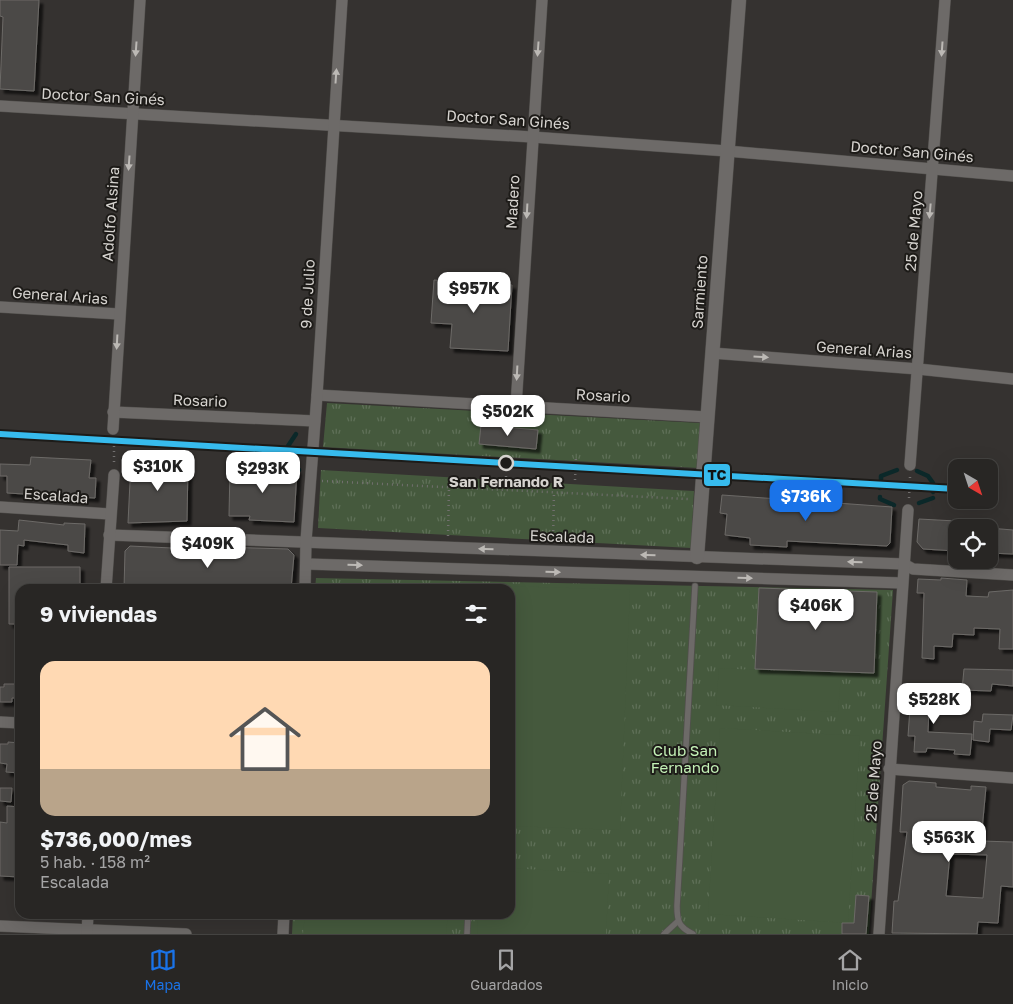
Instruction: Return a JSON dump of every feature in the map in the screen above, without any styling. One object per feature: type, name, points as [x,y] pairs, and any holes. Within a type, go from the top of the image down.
[{"type":"street","name":"Adolfo Alsina","points":[[113,430],[140,0]]},
{"type":"street","name":"9 de Julio","points":[[305,584],[306,541],[316,420],[332,125],[342,0]]},
{"type":"street","name":"Madero","points":[[516,406],[542,0]]},
{"type":"street","name":"Sarmiento","points":[[696,581],[739,0]]},
{"type":"street","name":"25 de Mayo","points":[[910,465],[934,169],[945,0]]},
{"type":"street","name":"Doctor San Ginés","points":[[0,106],[532,137],[727,151],[1013,176]]},
{"type":"street","name":"General Arias","points":[[0,307],[119,314]]},
{"type":"street","name":"General Arias","points":[[712,353],[918,369],[1013,379]]},
{"type":"street","name":"Rosario","points":[[317,396],[708,417]]},
{"type":"street","name":"Rosario","points":[[113,412],[316,420]]},
{"type":"street","points":[[106,584],[114,475]]},
{"type":"street","name":"Escalada","points":[[0,507],[110,514]]},
{"type":"street","name":"25 de Mayo","points":[[879,934],[908,510]]},
{"type":"street","name":"Escalada","points":[[109,535],[904,564],[913,568],[1013,575]]},
{"type":"street","points":[[307,564],[696,581],[902,583]]},
{"type":"street","points":[[0,722],[15,723]]},
{"type":"street","points":[[889,769],[1013,778]]},
{"type":"street","points":[[87,932],[88,919]]},
{"type":"street","points":[[283,934],[284,919]]},
{"type":"street","points":[[0,926],[87,932],[186,934]]},
{"type":"lane","points":[[693,934],[682,928],[677,922],[696,581]]},
{"type":"lane","points":[[467,934],[468,919]]},
{"type":"lane","points":[[664,934],[677,922]]},
{"type":"path","points":[[113,430],[114,475]]},
{"type":"path","points":[[575,480],[576,456]]},
{"type":"path","points":[[908,510],[910,465]]},
{"type":"path","points":[[506,476],[506,490]]},
{"type":"path","points":[[311,480],[701,500]]},
{"type":"path","points":[[448,548],[449,487]]},
{"type":"path","points":[[553,552],[554,492]]},
{"type":"green space","points":[[327,403],[700,423],[698,468],[323,447]]},
{"type":"green space","points":[[321,470],[694,491],[691,548],[318,528]]},
{"type":"green space","name":"Club San Fernando","points":[[316,578],[893,590],[869,934],[292,934],[293,919],[515,919],[515,584],[315,584]]},
{"type":"green space","points":[[515,586],[630,590],[620,830],[515,826]]},
{"type":"green space","points":[[719,668],[841,675],[838,712],[716,705]]},
{"type":"green space","points":[[720,728],[860,736],[848,923],[708,914]]},
{"type":"green space","points":[[515,868],[609,874],[606,934],[477,934],[478,919],[515,919]]},
{"type":"green space","points":[[304,919],[448,919],[446,934],[303,934]]},
{"type":"building","points":[[0,0],[39,0],[34,91],[0,89],[3,17],[0,16]]},
{"type":"building","points":[[434,280],[512,285],[508,351],[450,348],[452,324],[431,323]]},
{"type":"building","points":[[481,425],[538,430],[536,449],[479,444]]},
{"type":"building","points":[[31,457],[91,460],[89,478],[96,478],[95,498],[7,493],[7,476],[0,476],[0,464],[30,465]]},
{"type":"building","points":[[131,461],[188,463],[187,521],[128,523]]},
{"type":"building","points":[[230,468],[297,470],[294,522],[249,520],[250,516],[229,516]]},
{"type":"building","points":[[722,495],[807,501],[807,498],[823,499],[823,502],[892,507],[890,543],[887,546],[787,541],[787,547],[750,545],[750,538],[725,535],[727,514],[720,513]]},
{"type":"building","points":[[919,519],[948,521],[948,551],[923,549],[917,542]]},
{"type":"building","points":[[19,520],[64,525],[64,523],[85,524],[84,553],[68,551],[68,545],[24,540],[24,546],[18,545],[17,565],[0,565],[0,530],[18,531]]},
{"type":"building","points":[[998,529],[1013,530],[1013,554],[998,553]]},
{"type":"building","points":[[130,546],[193,549],[193,553],[220,554],[220,547],[288,549],[294,555],[291,584],[124,584],[125,551]]},
{"type":"building","points":[[9,567],[80,567],[80,584],[15,584],[15,624],[9,624]]},
{"type":"building","points":[[941,578],[967,580],[966,596],[988,597],[989,592],[1013,590],[1013,649],[999,649],[1000,629],[974,628],[974,635],[953,634],[952,647],[934,646],[934,659],[922,658],[924,593],[917,593],[918,579],[941,580]]},
{"type":"building","points":[[759,588],[877,592],[874,673],[755,669]]},
{"type":"building","points":[[964,669],[1013,670],[1013,686],[992,684],[991,691],[962,690]]},
{"type":"building","points":[[4,684],[15,684],[15,698],[12,698],[12,702],[0,702],[0,687],[4,687]]},
{"type":"building","points":[[918,687],[947,689],[946,710],[929,709],[928,732],[972,734],[970,755],[954,754],[955,750],[927,748],[926,752],[914,752],[915,736],[908,736],[910,708],[917,708]]},
{"type":"building","points":[[983,714],[1013,715],[1011,730],[990,729],[989,742],[973,740],[974,721],[982,722]]},
{"type":"building","points":[[8,742],[15,743],[15,773],[6,772],[7,764],[0,763],[0,744],[8,744]]},
{"type":"building","points":[[909,781],[936,783],[936,787],[971,790],[971,786],[986,787],[981,841],[1013,842],[1013,887],[1001,886],[998,923],[978,922],[977,934],[892,933],[894,901],[898,901],[907,832],[900,832],[903,785]],"holes":[[[950,854],[987,855],[983,898],[946,896]]]},
{"type":"building","points":[[0,788],[12,788],[11,802],[0,801]]},
{"type":"building","points":[[7,806],[15,807],[15,877],[0,876],[0,822],[7,823]]},
{"type":"building","points":[[856,895],[869,896],[866,934],[842,934],[842,923],[854,923]]},
{"type":"waterway","points":[[288,446],[296,434]]},
{"type":"waterway","points":[[287,463],[287,468],[299,470]]},
{"type":"waterway","points":[[881,480],[881,476],[897,470]]},
{"type":"waterway","points":[[917,471],[928,476],[933,483]]},
{"type":"waterway","points":[[880,497],[880,499],[894,505]]},
{"type":"waterway","points":[[919,503],[933,498]]},
{"type":"transit line","name":"TC","points":[[0,434],[948,489]]},
{"type":"place","name":"San Fernando R","points":[[506,463]]}]
